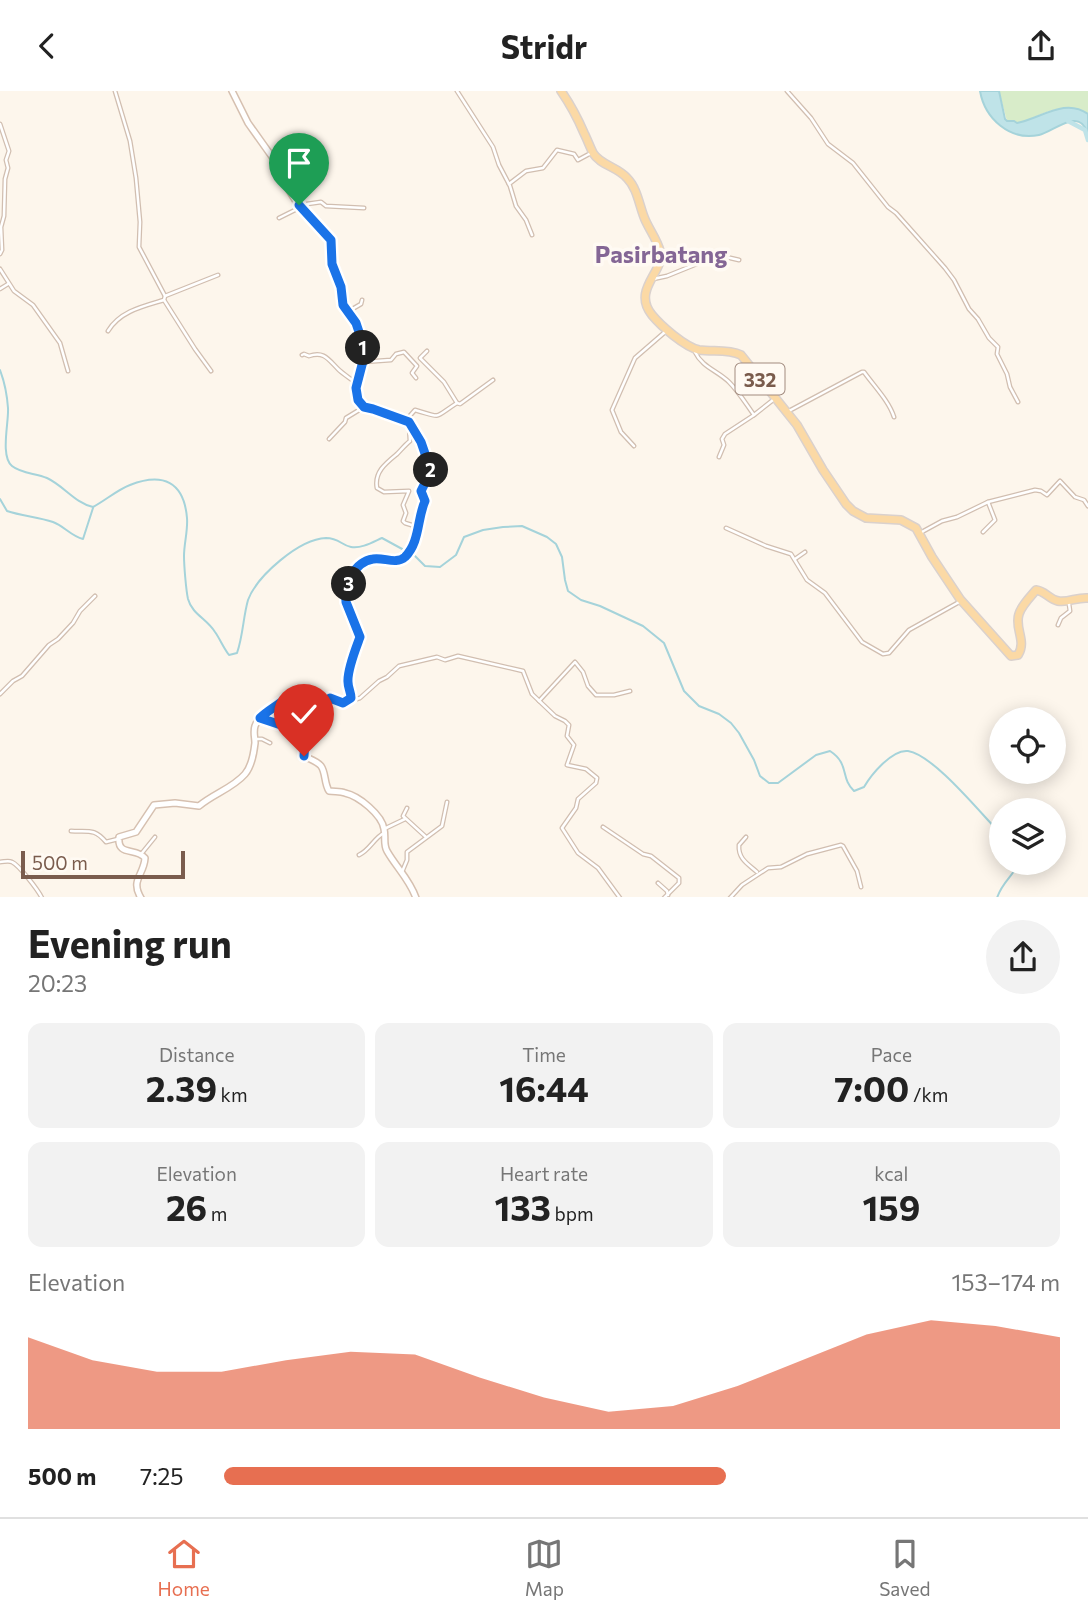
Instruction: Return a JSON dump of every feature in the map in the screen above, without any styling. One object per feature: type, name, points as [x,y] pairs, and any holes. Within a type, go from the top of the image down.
[{"type":"main road","points":[[561,91],[592,152]]},
{"type":"main road","name":"332","points":[[592,152],[619,170],[634,187],[644,218],[657,244],[661,255],[659,265],[650,279],[646,299],[653,316],[667,330],[693,348],[738,353],[745,359],[801,431],[833,487],[853,511],[866,518],[901,520],[920,533]]},
{"type":"main road","points":[[920,533],[932,557],[961,601],[1013,656],[1018,655],[1022,649],[1019,613],[1035,591],[1042,590],[1056,600],[1088,598]]},
{"type":"street","points":[[115,91],[130,141],[136,178],[139,247],[165,298],[211,371]]},
{"type":"street","points":[[232,91],[248,123],[280,168],[287,187],[300,208],[331,240],[332,264],[341,287],[343,305],[356,323],[361,338],[363,362],[356,383],[356,394],[364,407]]},
{"type":"street","points":[[457,91],[493,146],[516,206],[532,235]]},
{"type":"street","points":[[786,91],[814,121],[828,144],[853,163],[888,207],[897,213],[954,280],[969,309],[998,347],[997,354],[1018,402]]},
{"type":"street","points":[[0,124],[9,149],[6,159],[8,168],[0,254]]},
{"type":"street","points":[[273,159],[299,147]]},
{"type":"street","points":[[509,184],[526,171],[542,168],[557,150],[574,154],[578,160],[592,152]]},
{"type":"street","points":[[279,218],[307,204],[321,202],[327,206],[364,208]]},
{"type":"street","points":[[650,279],[667,276],[714,257],[739,260]]},
{"type":"street","points":[[0,269],[8,284],[32,304],[60,343],[68,371]]},
{"type":"street","points":[[108,331],[114,323],[138,307],[218,275]]},
{"type":"street","points":[[0,289],[8,284]]},
{"type":"street","points":[[347,312],[361,304],[362,300]]},
{"type":"street","points":[[634,446],[621,432],[612,410],[635,358],[667,330]]},
{"type":"street","points":[[693,348],[701,361],[729,382],[754,415]]},
{"type":"street","points":[[412,361],[427,351]]},
{"type":"street","points":[[363,362],[391,360],[402,352],[417,366],[412,373],[416,378]]},
{"type":"street","points":[[302,355],[324,355],[356,383]]},
{"type":"street","points":[[420,358],[444,382],[457,404]]},
{"type":"street","points":[[787,412],[864,372],[894,417]]},
{"type":"street","points":[[418,527],[403,521],[406,513],[403,505],[409,491],[384,492],[377,488],[375,481],[378,474],[388,460],[410,441],[408,421],[415,410],[441,416],[494,380]]},
{"type":"street","points":[[719,457],[724,445],[723,436],[775,397]]},
{"type":"street","points":[[329,439],[346,418],[364,407],[373,409],[408,421],[418,436],[431,468],[430,476],[421,491],[425,501],[412,547],[407,554],[396,561],[369,560],[351,576],[346,602],[360,637],[348,675],[352,695],[348,701]]},
{"type":"street","points":[[920,533],[988,502],[1035,490],[1047,495],[1060,481],[1088,506]]},
{"type":"street","points":[[983,532],[995,520],[988,502]]},
{"type":"street","points":[[726,528],[789,553],[807,580],[825,593],[862,642],[885,655],[890,653],[909,629],[961,601]]},
{"type":"street","points":[[795,559],[806,552]]},
{"type":"street","points":[[0,694],[58,639],[95,596]]},
{"type":"street","points":[[1058,625],[1059,619],[1070,611],[1068,601]]},
{"type":"street","points":[[71,831],[94,832],[106,842],[136,832],[154,805],[175,803],[199,806],[243,776],[249,768],[255,727],[260,718],[291,697],[301,697],[319,705],[330,698],[343,703],[354,701],[400,665],[437,657],[445,660],[456,655],[522,670],[532,694],[555,716],[569,724],[568,737],[574,745],[566,765],[586,769],[597,779],[578,799],[576,807],[562,828],[578,853],[598,868],[619,897]]},
{"type":"street","points":[[539,701],[575,662],[596,695],[614,695],[630,691]]},
{"type":"street","points":[[260,718],[284,726],[291,734],[305,741],[304,756],[322,768],[329,791],[345,792],[369,807],[383,825],[385,846],[411,884],[416,897]]},
{"type":"street","points":[[255,739],[270,743]]},
{"type":"street","points":[[402,873],[407,852],[442,827],[447,802]]},
{"type":"street","points":[[407,808],[402,814],[405,819],[426,837]]},
{"type":"street","points":[[359,855],[384,831],[405,819]]},
{"type":"street","points":[[603,827],[643,854],[650,855],[679,878],[680,883],[666,896]]},
{"type":"street","points":[[142,853],[155,837]]},
{"type":"street","points":[[746,837],[739,845],[739,854],[758,873]]},
{"type":"street","points":[[118,839],[125,851],[142,853]]},
{"type":"street","points":[[731,897],[740,886],[758,873],[772,867],[781,867],[807,854],[841,845],[857,871],[861,887]]},
{"type":"street","points":[[140,897],[135,883],[146,861],[142,853]]},
{"type":"street","points":[[0,862],[13,863],[37,888],[42,897]]},
{"type":"street","points":[[658,883],[667,891],[666,896]]},
{"type":"green space","points":[[999,91],[1088,91],[1088,114],[1072,108],[1063,108],[1045,112],[1020,124],[1007,121]]},
{"type":"water","points":[[980,91],[999,91],[1005,119],[1017,123],[1061,108],[1079,109],[1088,114],[1088,135],[1084,126],[1073,121],[1039,135],[1018,135],[1000,126],[993,119]]},
{"type":"waterway","points":[[1068,121],[1085,130],[1088,140]]},
{"type":"waterway","points":[[0,370],[8,408],[6,455],[12,466],[20,471],[47,478],[81,502],[93,507],[125,487],[142,481],[162,480],[176,488],[185,506],[187,518],[184,556],[188,599],[193,609],[212,627],[229,655],[237,653],[248,600],[260,580],[280,560],[315,540],[334,539],[355,547],[382,538],[415,556],[425,566],[440,567],[456,555],[464,537],[483,530],[522,526],[556,544],[562,557],[568,591],[581,600],[643,626],[664,643],[684,691],[699,706],[719,714],[731,723],[754,760],[760,776],[769,783],[778,783],[816,755],[830,751],[840,761],[847,781],[854,791],[864,787],[889,758],[908,751],[919,755],[944,774],[989,821]]},
{"type":"waterway","points":[[0,499],[7,511],[53,522],[83,539],[93,508]]},
{"type":"waterway","points":[[998,897],[1012,875]]},
{"type":"district","name":"Pasirbatang","points":[[661,253]]},
{"type":"route","points":[[299,205],[331,240],[332,264],[341,287],[343,305],[356,323],[363,347],[363,362],[356,383],[360,404],[409,422],[421,442],[431,468],[430,476],[421,491],[425,501],[420,511],[415,541],[407,554],[396,561],[369,560],[351,576],[346,602],[360,637],[348,675],[351,698],[343,703],[330,698],[319,705],[298,696],[291,697],[260,718],[284,726],[291,734],[305,741],[304,756]]}]
